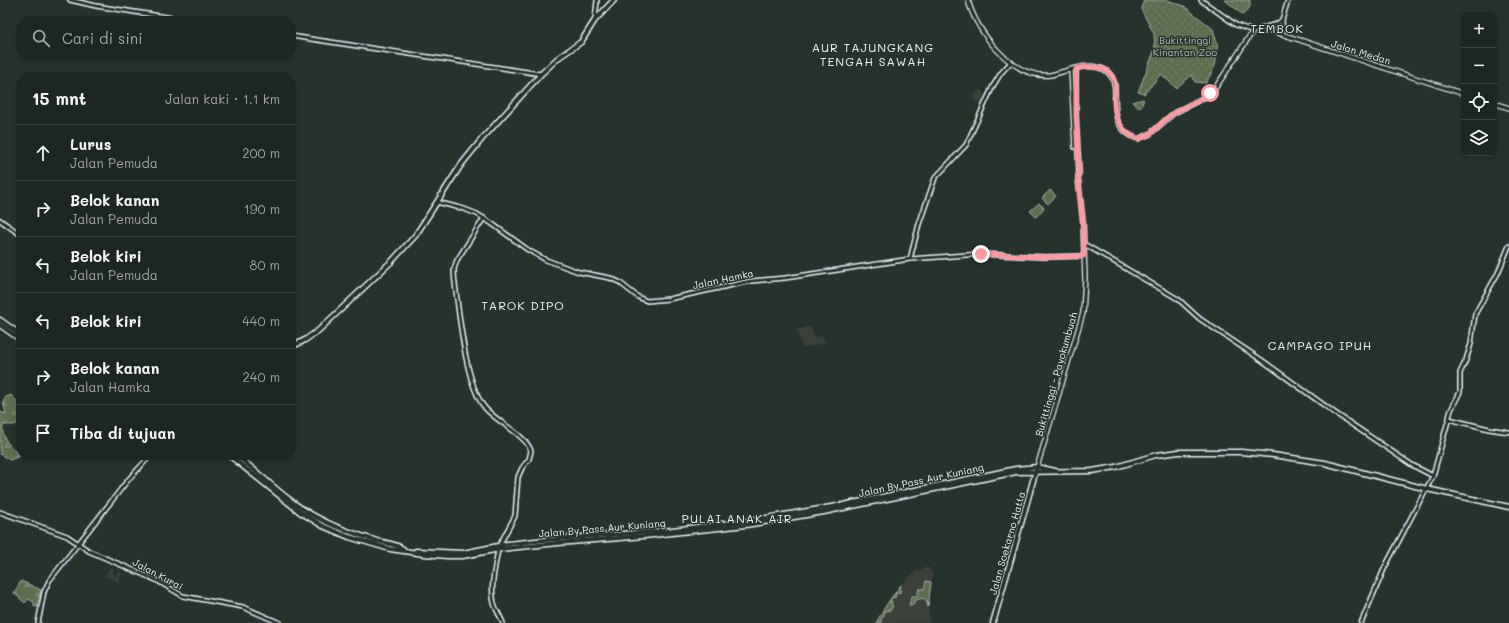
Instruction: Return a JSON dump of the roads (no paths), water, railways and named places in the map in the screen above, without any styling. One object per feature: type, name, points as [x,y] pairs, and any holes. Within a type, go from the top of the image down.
[{"type":"highway","points":[[296,344],[313,335],[415,236],[461,165],[482,139],[541,74],[558,58],[581,42],[595,20],[614,0]]},
{"type":"highway","points":[[0,320],[16,331]]},
{"type":"highway","points":[[0,325],[16,336]]},
{"type":"highway","name":"Jalan By Pass Aur Kuniang","points":[[236,460],[287,502],[311,519],[334,531],[390,548],[463,554],[558,541],[746,525],[1016,472],[1037,469],[1052,472],[1104,470],[1146,458],[1176,453],[1241,452],[1325,463],[1427,489],[1509,507]]},
{"type":"highway","name":"Jalan By Pass Aur Kuniang","points":[[232,460],[294,510],[313,523],[336,534],[364,544],[396,553],[403,550]]},
{"type":"highway","name":"Jalan By Pass Aur Kuniang","points":[[239,460],[288,500],[313,518],[341,531],[390,548]]},
{"type":"highway","name":"Jalan By Pass Aur Kuniang","points":[[242,460],[316,518],[378,541],[398,546],[403,550]]},
{"type":"highway","name":"Jalan Soekarno Hatta","points":[[993,623],[1037,469]]},
{"type":"main road","points":[[968,0],[973,14],[985,34],[999,51],[1023,70],[1035,74],[1050,74],[1093,66],[1109,73],[1115,83],[1115,108],[1118,123],[1133,137],[1138,139],[1150,134],[1174,113],[1203,98],[1214,90],[1254,31],[1263,28]]},
{"type":"main road","name":"Jalan Medan","points":[[1263,28],[1461,93]]},
{"type":"main road","name":"Bukittinggi - Payokumbuah","points":[[1037,469],[1080,325],[1084,299],[1084,244],[1078,176],[1076,69]]},
{"type":"main road","points":[[1071,70],[1078,176]]},
{"type":"main road","points":[[1497,104],[1509,108]]},
{"type":"street","points":[[70,0],[96,6],[160,16]]},
{"type":"street","points":[[595,20],[597,0]]},
{"type":"street","points":[[1201,0],[1236,25],[1254,31]]},
{"type":"street","points":[[1283,35],[1282,20],[1288,0]]},
{"type":"street","points":[[1263,28],[1277,24],[1282,20]]},
{"type":"street","points":[[296,37],[541,74]]},
{"type":"street","points":[[910,258],[919,224],[935,178],[966,145],[993,86],[1001,73],[1011,62]]},
{"type":"street","name":"Jalan Hamka","points":[[437,202],[470,211],[484,218],[536,255],[569,269],[610,278],[619,282],[638,297],[647,301],[669,299],[751,280],[785,278],[910,258],[981,254],[1045,257],[1084,256]]},
{"type":"street","points":[[484,218],[457,260],[454,269],[461,328],[467,362],[476,392],[485,408],[501,423],[525,440],[531,451],[529,459],[522,468],[518,477],[514,519],[498,548],[493,595],[495,607],[503,623]]},
{"type":"street","points":[[0,220],[16,231]]},
{"type":"street","points":[[1084,244],[1178,299],[1200,319],[1258,357],[1335,413],[1412,465],[1433,476]]},
{"type":"street","points":[[1361,623],[1385,567],[1433,476],[1438,463],[1453,405],[1460,392],[1460,373],[1471,344],[1475,314],[1498,273],[1509,246]]},
{"type":"street","points":[[1449,419],[1484,428],[1509,432]]},
{"type":"street","points":[[38,623],[46,586],[128,480],[146,460]]},
{"type":"street","name":"Jalan Kurai","points":[[0,512],[67,536],[95,554],[156,580],[184,597],[244,607],[280,623]]},
{"type":"district","name":"TEMBOK","points":[[1277,28]]},
{"type":"district","name":"AUR TAJUNGKANG TENGAH SAWAH","points":[[873,54]]},
{"type":"district","name":"TAROK DIPO","points":[[523,305]]},
{"type":"district","name":"CAMPAGO IPUH","points":[[1320,345]]},
{"type":"district","name":"PULAI ANAK AIR","points":[[737,518]]},
{"type":"park label","name":"Bukittinggi Kinantan Zoo","points":[[1185,46]]}]
